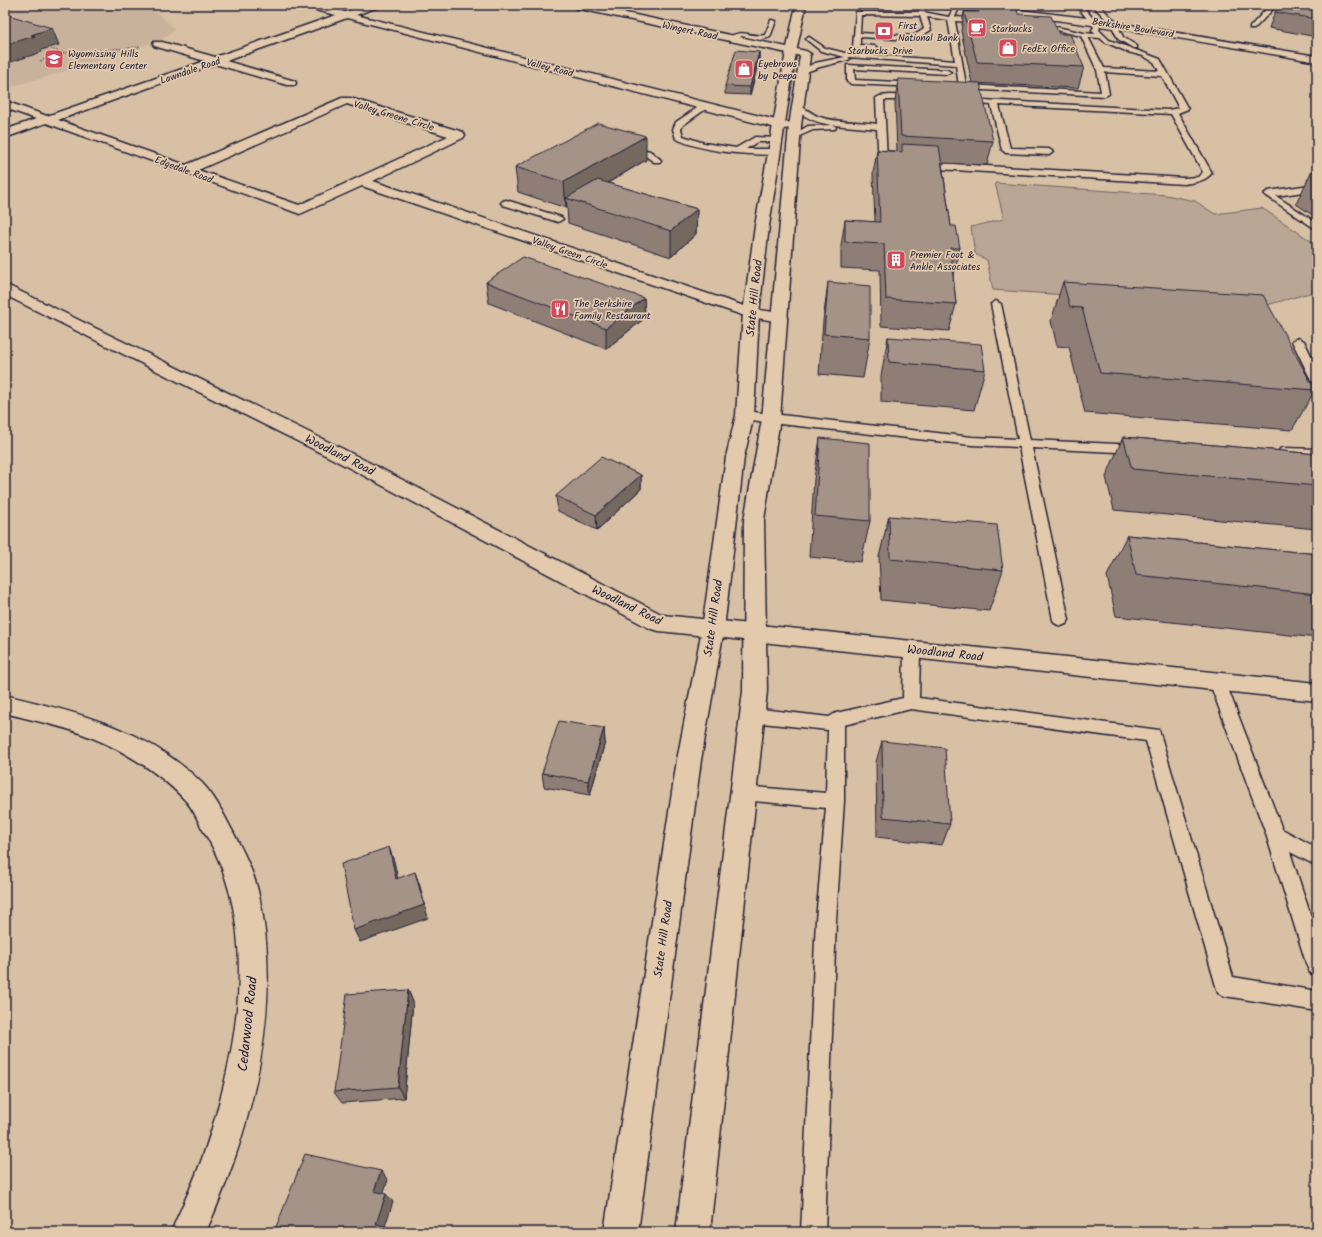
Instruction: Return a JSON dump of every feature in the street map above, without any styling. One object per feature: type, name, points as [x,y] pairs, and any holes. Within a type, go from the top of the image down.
[{"type":"street","name":"Valley Road","points":[[306,5],[780,125],[795,131]]},
{"type":"street","name":"Lawndale Road","points":[[5,134],[375,5]]},
{"type":"street","name":"Wingert Road","points":[[576,5],[806,54]]},
{"type":"street","name":"State Hill Road","points":[[621,1232],[689,760],[713,629],[735,458],[745,415],[751,313],[764,218],[791,52],[801,5]]},
{"type":"street","name":"Berkshire Boulevard","points":[[952,5],[1114,24],[1317,59]]},
{"type":"street","points":[[693,1232],[699,1168],[755,691],[754,520],[772,420],[795,131],[803,71],[811,29]]},
{"type":"street","points":[[152,45],[290,82]]},
{"type":"street","name":"Valley Greene Circle","points":[[186,170],[346,100],[459,135],[361,181]]},
{"type":"street","name":"Edgedale Road","points":[[5,104],[300,210],[361,181]]},
{"type":"street","name":"Valley Green Circle","points":[[361,181],[751,313],[780,317]]},
{"type":"street","name":"Woodland Road","points":[[5,289],[336,453],[659,623],[1317,692]]},
{"type":"street","name":"Cedarwood Road","points":[[5,704],[74,722],[106,733],[146,754],[194,792],[227,844],[244,890],[251,931],[253,989],[246,1055],[232,1118],[200,1208],[188,1232]]},
{"type":"lane","points":[[952,5],[951,19],[959,63],[960,87],[1105,94],[1101,70],[1084,35]]},
{"type":"lane","points":[[957,100],[1174,112],[1184,108],[1157,61],[1107,41],[1100,36],[1095,30],[1097,27],[1093,21],[1079,5]]},
{"type":"lane","points":[[1095,5],[1114,24],[1118,30],[1120,38],[1145,55]]},
{"type":"lane","points":[[1252,28],[1274,5]]},
{"type":"lane","points":[[886,48],[856,47],[858,12],[923,14],[951,19],[990,22]]},
{"type":"lane","points":[[857,35],[914,41],[928,30],[923,14]]},
{"type":"lane","points":[[730,39],[741,34],[760,38],[768,36],[772,21]]},
{"type":"lane","points":[[1030,25],[1084,35],[1100,36]]},
{"type":"lane","name":"Starbucks Drive","points":[[809,39],[823,50],[833,53],[917,57]]},
{"type":"lane","points":[[917,57],[959,63]]},
{"type":"lane","name":"Starbucks Drive","points":[[803,71],[818,65],[847,59],[898,62],[917,57]]},
{"type":"lane","points":[[926,86],[850,82],[850,67],[960,73]]},
{"type":"lane","points":[[1101,70],[1165,74]]},
{"type":"lane","points":[[899,164],[884,163],[880,98],[920,98]]},
{"type":"lane","points":[[994,102],[1006,150],[1049,152]]},
{"type":"lane","points":[[706,106],[679,124],[676,129],[680,137],[688,141],[720,150],[737,151],[776,146]]},
{"type":"lane","points":[[798,107],[804,114],[818,120],[881,127]]},
{"type":"lane","points":[[914,165],[1184,181],[1200,179],[1208,173],[1174,112]]},
{"type":"lane","points":[[795,131],[811,128],[860,125]]},
{"type":"lane","points":[[737,151],[755,139],[776,146]]},
{"type":"lane","points":[[617,145],[647,153],[657,160]]},
{"type":"lane","points":[[1317,188],[1268,194],[1317,227]]},
{"type":"lane","points":[[506,203],[558,219]]},
{"type":"lane","points":[[996,304],[1061,620]]},
{"type":"lane","points":[[1298,341],[1317,380]]},
{"type":"lane","points":[[745,415],[772,420],[972,441],[1148,450]]},
{"type":"lane","points":[[1272,452],[1317,453]]},
{"type":"lane","points":[[911,703],[912,650]]},
{"type":"lane","points":[[1217,681],[1275,834],[1317,966]]},
{"type":"lane","points":[[813,1232],[826,927],[835,801],[836,720],[911,703],[1153,735],[1224,986],[1317,1001]]},
{"type":"lane","points":[[752,715],[836,724]]},
{"type":"lane","points":[[743,792],[835,801]]},
{"type":"lane","points":[[1275,834],[1317,858]]},
{"type":"path","points":[[63,5],[69,7]]},
{"type":"path","points":[[40,61],[63,53],[152,45]]},
{"type":"path","points":[[52,49],[63,53]]},
{"type":"shaded area","name":"Wyomissing Hills Elementary Center","points":[[5,5],[130,5],[156,12],[175,29],[163,39],[43,78],[5,88]]},
{"type":"shaded area","points":[[995,183],[1166,195],[1195,201],[1215,214],[1262,208],[1317,245],[1317,291],[1256,308],[993,290],[987,260],[975,254],[971,227],[1004,219]]},
{"type":"building","points":[[1281,5],[1317,5],[1317,19],[1275,12]]},
{"type":"building","points":[[977,7],[1017,9],[1018,14],[1051,16],[1059,34],[1070,34],[1084,67],[977,62],[964,12],[979,12]]},
{"type":"building","points":[[5,14],[52,28],[31,35],[35,36],[5,45]]},
{"type":"building","points":[[736,50],[759,52],[750,87],[725,86]]},
{"type":"building","points":[[898,79],[980,83],[993,141],[901,136]]},
{"type":"building","points":[[598,123],[646,136],[564,182],[515,167]]},
{"type":"building","points":[[902,144],[939,146],[951,226],[956,226],[960,248],[950,248],[956,304],[886,299],[884,244],[845,242],[845,220],[880,222],[877,150],[902,152]]},
{"type":"building","points":[[598,180],[697,209],[671,231],[566,198]]},
{"type":"building","points":[[523,257],[644,298],[606,328],[486,282]]},
{"type":"building","points":[[828,282],[870,286],[870,338],[824,334]]},
{"type":"building","points":[[1063,282],[1263,295],[1315,390],[1100,373],[1082,308],[1070,307]]},
{"type":"building","points":[[888,337],[981,344],[985,370],[889,362]]},
{"type":"building","points":[[1123,437],[1317,454],[1317,486],[1132,469]]},
{"type":"building","points":[[820,438],[870,443],[870,521],[815,516]]},
{"type":"building","points":[[601,457],[641,475],[596,515],[556,496]]},
{"type":"building","points":[[889,516],[997,525],[1003,570],[890,559]]},
{"type":"building","points":[[1127,535],[1317,554],[1317,594],[1136,575]]},
{"type":"building","points":[[559,721],[604,728],[588,781],[542,773]]},
{"type":"building","points":[[882,741],[945,748],[950,824],[883,817]]},
{"type":"building","points":[[389,847],[396,879],[415,872],[424,905],[354,930],[341,864]]},
{"type":"building","points":[[408,990],[398,1087],[334,1092],[347,994]]},
{"type":"building","points":[[305,1154],[381,1171],[374,1191],[386,1194],[376,1224],[409,1232],[274,1232]]},
{"type":"place","name":"Starbucks","points":[[977,28]]},
{"type":"place","name":"First National Bank","points":[[884,31]]},
{"type":"place","name":"FedEx Office","points":[[1008,48]]},
{"type":"place","name":"Wyomissing Hills Elementary Center","points":[[54,59]]},
{"type":"place","name":"Eyebrows by Deepa","points":[[744,69]]},
{"type":"place","name":"Premier Foot & Ankle Associates","points":[[896,260]]},
{"type":"place","name":"The Berkshire Family Restaurant","points":[[560,309]]}]
